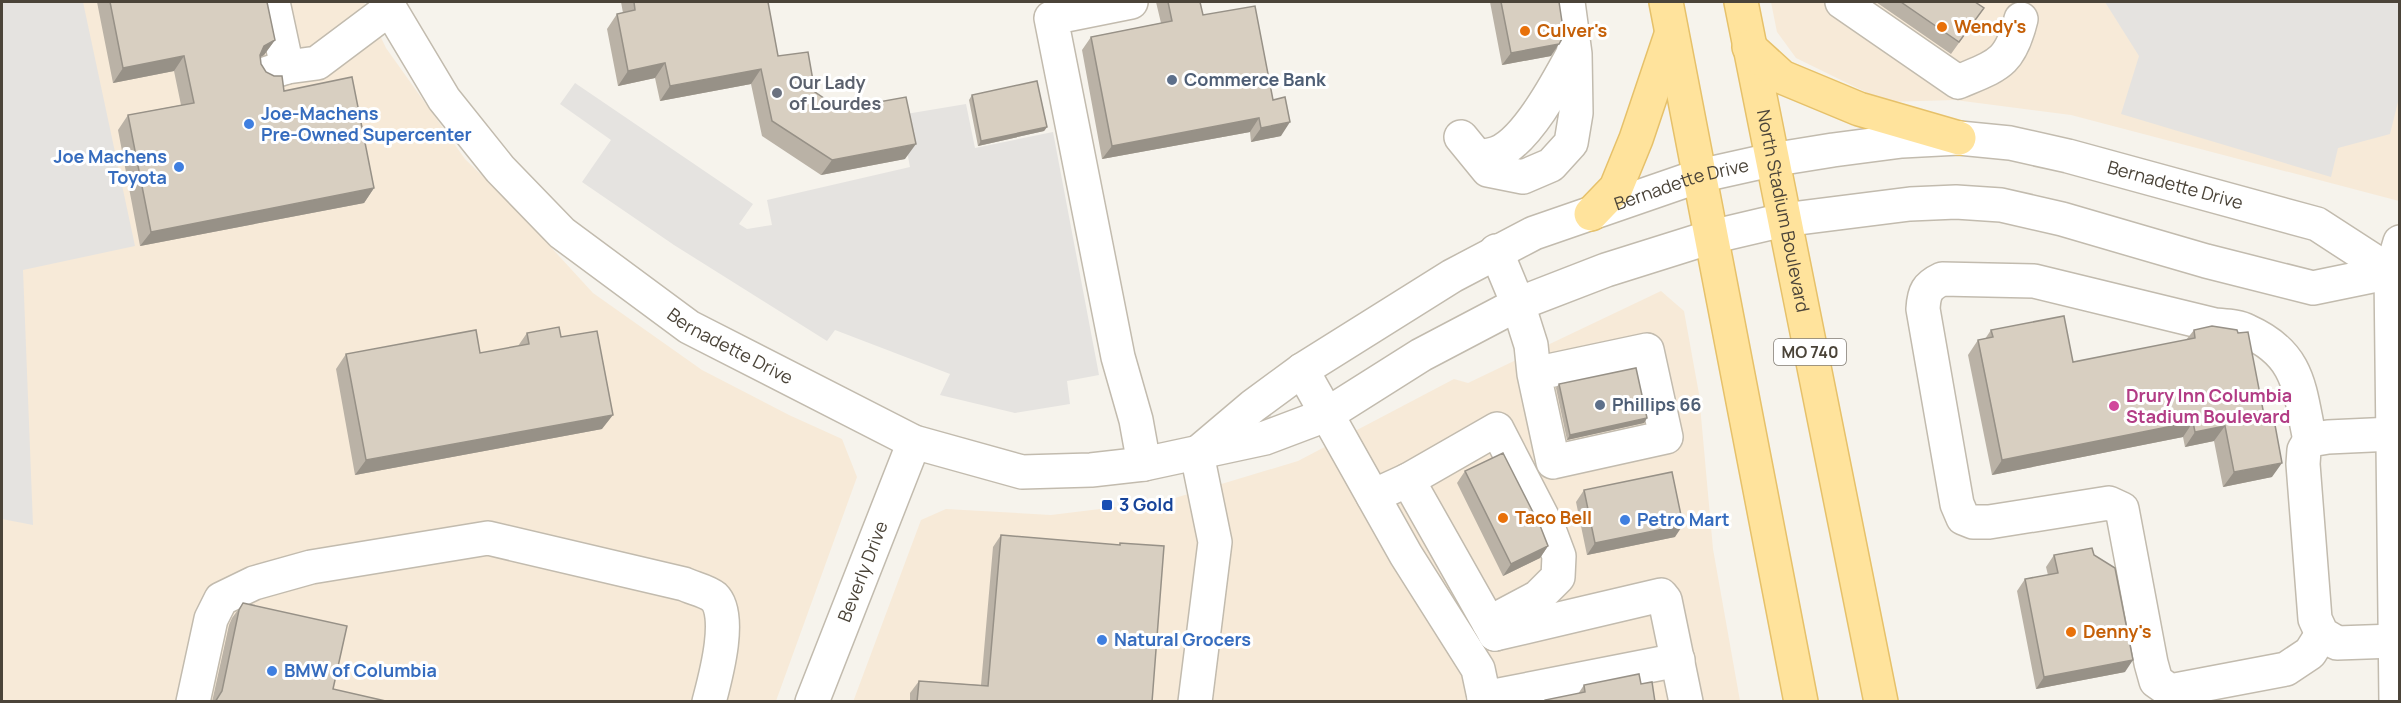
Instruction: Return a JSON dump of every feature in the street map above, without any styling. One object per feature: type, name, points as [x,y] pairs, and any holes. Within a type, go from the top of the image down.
[{"type":"main road","points":[[1666,2],[1801,702]]},
{"type":"main road","name":"North Stadium Boulevard","points":[[1741,2],[1881,702]]},
{"type":"main road","points":[[1591,214],[1616,188],[1636,139],[1672,33]]},
{"type":"main road","points":[[1749,47],[1782,77],[1859,109],[1959,138]]},
{"type":"street","points":[[273,2],[278,70],[317,63],[388,5]]},
{"type":"street","points":[[1131,2],[1051,18],[1118,357],[1136,420],[1144,464]]},
{"type":"street","points":[[1568,2],[1574,50],[1576,113],[1571,142],[1551,165],[1523,177],[1488,170],[1469,147],[1499,152],[1528,127],[1556,86],[1574,50]]},
{"type":"street","points":[[1842,2],[1958,82],[1997,66],[2015,43],[2021,19]]},
{"type":"street","name":"Bernadette Drive","points":[[388,5],[444,99],[500,170],[562,232],[689,327],[914,442],[1022,472],[1091,470],[1144,464],[1265,438],[1326,415],[1421,355],[1518,304],[1606,270],[1711,237],[1783,220],[1910,204],[1956,202],[2001,205],[2062,219],[2206,261],[2313,288],[2397,262]]},
{"type":"street","name":"Bernadette Drive","points":[[1197,453],[1253,406],[1302,370],[1404,305],[1496,251],[1534,233],[1699,176],[1771,160],[1902,141],[1959,138],[2010,143],[2068,156],[2317,224],[2397,262]]},
{"type":"street","points":[[1496,251],[1518,304],[1531,345],[1554,374],[1554,462],[1582,449],[1631,438],[1666,437],[1647,350],[1614,363],[1554,374]]},
{"type":"street","points":[[2396,702],[2393,434],[2397,262]]},
{"type":"street","points":[[2322,634],[2310,653],[2286,669],[2170,691],[2156,681],[2151,663],[2122,509],[2109,503],[1989,522],[1972,522],[1963,518],[1957,504],[1923,309],[1924,293],[1931,284],[1942,279],[2034,281],[2215,325],[2246,330],[2271,345],[2290,362],[2297,381],[2310,440],[2304,450],[2303,464],[2315,620],[2322,634],[2337,643],[2395,641]]},
{"type":"street","points":[[1302,370],[1406,555],[1478,669],[1484,700],[1678,660]]},
{"type":"street","points":[[1373,496],[1408,480],[1497,429],[1550,532],[1559,556],[1558,578],[1530,602],[1492,629]]},
{"type":"street","points":[[2310,440],[2393,434]]},
{"type":"street","name":"Beverly Drive","points":[[812,702],[914,442]]},
{"type":"street","points":[[1195,702],[1215,542],[1197,453]]},
{"type":"street","points":[[1408,480],[1492,629]]},
{"type":"street","points":[[193,702],[211,619],[221,599],[254,583],[311,567],[488,538],[684,584],[714,597],[722,611],[722,636],[709,702]]},
{"type":"street","points":[[1438,603],[1466,586]]},
{"type":"street","points":[[1461,642],[1492,629],[1661,596],[1665,600],[1686,702]]},
{"type":"shaded area","points":[[2,2],[364,2],[386,48],[465,159],[514,207],[593,293],[702,370],[789,415],[842,439],[857,477],[776,701],[2,701]]},
{"type":"shaded area","name":"Joe Machens Toyota","points":[[2,2],[83,2],[135,246],[23,270],[33,525],[2,519]]},
{"type":"shaded area","points":[[1771,2],[2399,2],[2399,201],[2071,115],[1955,100],[1886,102],[1796,58],[1777,32]]},
{"type":"shaded area","points":[[2105,2],[2399,2],[2399,98],[2390,134],[2338,148],[2331,177],[2121,114],[2139,56]]},
{"type":"shaded area","points":[[575,83],[753,204],[739,224],[747,229],[772,225],[767,200],[910,167],[900,115],[966,104],[975,148],[1053,132],[1099,375],[1067,381],[1070,404],[1015,413],[940,395],[950,374],[835,330],[827,341],[674,245],[582,182],[611,140],[560,104]]},
{"type":"shaded area","points":[[1661,291],[1684,311],[1699,394],[1713,549],[1740,701],[853,702],[921,520],[946,509],[1051,515],[1165,501],[1298,461],[1454,379],[1468,383]]},
{"type":"building","name":"Joe-Machens Pre-Owned Supercenter","points":[[110,2],[267,2],[275,40],[264,46],[260,55],[261,64],[266,72],[274,76],[282,76],[284,91],[352,77],[374,188],[151,232],[128,115],[194,103],[184,56],[123,68]]},
{"type":"building","name":"Our Lady of Lourdes","points":[[634,2],[768,2],[778,56],[808,52],[815,92],[840,109],[906,97],[916,144],[832,160],[772,121],[761,69],[670,86],[665,63],[628,71],[617,14],[635,10]]},
{"type":"building","name":"Commerce Bank","points":[[1168,2],[1200,2],[1203,15],[1255,6],[1273,100],[1285,97],[1290,122],[1261,128],[1259,118],[1112,146],[1091,37],[1172,21]]},
{"type":"building","name":"Culver's","points":[[1501,2],[1559,2],[1564,35],[1559,44],[1511,53]]},
{"type":"building","points":[[1901,2],[1975,2],[1984,8],[1959,42]]},
{"type":"building","points":[[1037,81],[1047,127],[981,141],[972,95]]},
{"type":"building","name":"Drury Inn Columbia Stadium Boulevard","points":[[2064,316],[2073,362],[2195,338],[2194,330],[2212,326],[2237,330],[2238,333],[2248,332],[2264,415],[2273,414],[2282,463],[2234,472],[2225,426],[2195,432],[2193,422],[2002,460],[1978,340],[1993,337],[1991,330]]},
{"type":"building","points":[[559,327],[561,337],[597,331],[613,415],[366,460],[346,354],[476,330],[480,353],[529,344],[527,333]]},
{"type":"building","name":"Phillips 66","points":[[1636,368],[1647,418],[1570,435],[1559,384]]},
{"type":"building","name":"Taco Bell","points":[[1503,453],[1548,546],[1511,564],[1465,471]]},
{"type":"building","name":"Petro Mart","points":[[1672,472],[1683,525],[1595,543],[1584,490]]},
{"type":"building","points":[[1001,535],[1120,545],[1120,543],[1164,546],[1152,702],[917,702],[919,681],[988,686]]},
{"type":"building","name":"Denny's","points":[[2092,548],[2094,555],[2115,568],[2133,660],[2044,677],[2025,579],[2058,573],[2054,555]]},
{"type":"building","name":"BMW of Columbia","points":[[243,603],[347,626],[333,689],[390,702],[215,702],[222,691],[239,610]]},
{"type":"building","points":[[1639,674],[1641,684],[1652,682],[1655,702],[1545,702],[1545,700],[1585,692],[1584,685]]},
{"type":"place","name":"Wendy's","points":[[1942,27]]},
{"type":"place","name":"Culver's","points":[[1525,31]]},
{"type":"place","name":"Commerce Bank","points":[[1172,80]]},
{"type":"place","name":"Our Lady of Lourdes","points":[[777,93]]},
{"type":"place","name":"Joe-Machens Pre-Owned Supercenter","points":[[249,124]]},
{"type":"place","name":"Joe Machens Toyota","points":[[179,167]]},
{"type":"place","name":"Phillips 66","points":[[1600,405]]},
{"type":"place","name":"Drury Inn Columbia Stadium Boulevard","points":[[2114,406]]},
{"type":"place","name":"3 Gold","points":[[1107,505]]},
{"type":"place","name":"Taco Bell","points":[[1503,518]]},
{"type":"place","name":"Petro Mart","points":[[1625,520]]},
{"type":"place","name":"Denny's","points":[[2071,632]]},
{"type":"place","name":"Natural Grocers","points":[[1102,640]]},
{"type":"place","name":"BMW of Columbia","points":[[272,671]]}]
